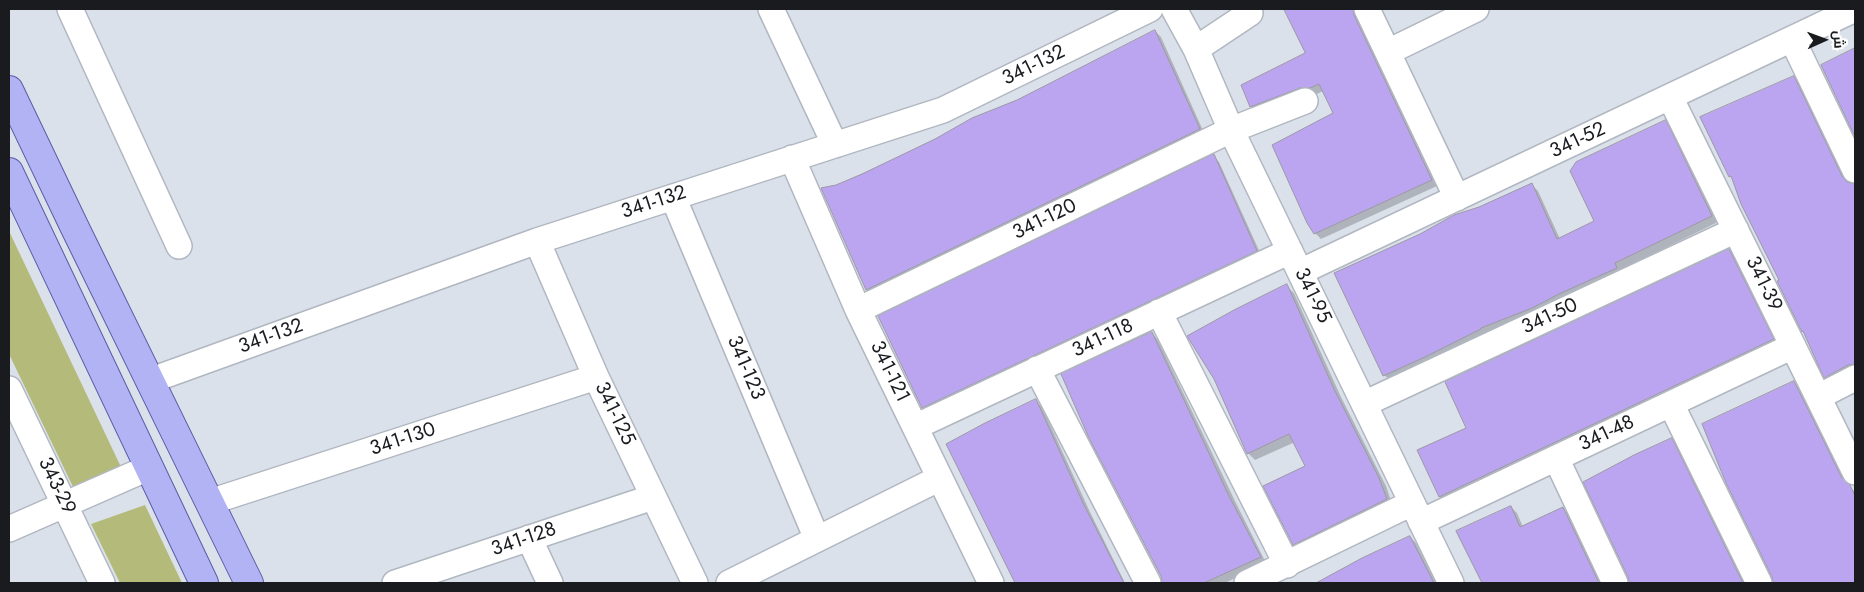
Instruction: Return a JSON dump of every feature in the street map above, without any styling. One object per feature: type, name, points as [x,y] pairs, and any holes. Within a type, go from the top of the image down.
[{"type":"main road","points":[[9,90],[249,583]]},
{"type":"main road","points":[[9,172],[204,583]]},
{"type":"street","points":[[70,9],[179,246]]},
{"type":"street","points":[[771,9],[835,145]]},
{"type":"street","name":"341-132","points":[[149,381],[537,241],[943,110],[1150,9]]},
{"type":"street","name":"341-95","points":[[1174,9],[1196,50],[1295,262],[1451,583]]},
{"type":"street","points":[[1367,9],[1457,198]]},
{"type":"street","points":[[1388,52],[1476,9]]},
{"type":"street","name":"341-52","points":[[1295,262],[1457,198],[1855,9]]},
{"type":"street","points":[[1196,50],[1250,14]]},
{"type":"street","points":[[1792,39],[1855,170]]},
{"type":"street","name":"341-39","points":[[1670,97],[1855,472]]},
{"type":"street","name":"341-120","points":[[858,310],[1232,130],[1305,101]]},
{"type":"street","name":"341-121","points":[[792,158],[858,310],[991,583]]},
{"type":"street","name":"341-123","points":[[673,197],[817,539]]},
{"type":"street","name":"341-50","points":[[1364,404],[1736,230]]},
{"type":"street","name":"341-125","points":[[537,241],[596,377],[695,583]]},
{"type":"street","name":"341-118","points":[[916,427],[1159,312],[1295,262]]},
{"type":"street","points":[[1159,312],[1287,564]]},
{"type":"street","name":"341-48","points":[[1247,583],[1287,564],[1556,458],[1793,346]]},
{"type":"street","points":[[1037,369],[1148,583]]},
{"type":"street","name":"341-130","points":[[210,502],[596,377]]},
{"type":"street","points":[[1818,397],[1855,378]]},
{"type":"street","name":"343-29","points":[[9,389],[102,583]]},
{"type":"street","points":[[1671,404],[1759,583]]},
{"type":"street","points":[[1556,458],[1615,583]]},
{"type":"street","points":[[9,529],[148,468]]},
{"type":"street","points":[[728,583],[940,478]]},
{"type":"street","name":"341-128","points":[[397,583],[654,497]]},
{"type":"street","points":[[529,538],[550,583]]},
{"type":"green space","points":[[9,231],[121,467],[75,491],[9,354]]},
{"type":"green space","points":[[145,505],[182,583],[120,583],[91,524]]},
{"type":"building","points":[[1284,9],[1353,9],[1354,15],[1432,180],[1314,234],[1307,223],[1272,145],[1333,113],[1319,84],[1310,88],[1300,88],[1250,107],[1241,85],[1305,53]]},
{"type":"building","points":[[1155,30],[1200,129],[866,290],[821,188],[836,185],[862,174],[935,139],[972,118],[1017,100]]},
{"type":"building","points":[[1855,48],[1855,137],[1821,65]]},
{"type":"building","points":[[1794,76],[1842,176],[1847,182],[1855,184],[1855,364],[1848,365],[1824,378],[1803,331],[1777,281],[1779,280],[1741,204],[1731,176],[1729,177],[1700,117]]},
{"type":"building","points":[[1666,120],[1712,216],[1615,263],[1617,268],[1532,308],[1481,328],[1383,376],[1334,273],[1420,234],[1454,215],[1479,207],[1532,183],[1557,239],[1594,221],[1570,171],[1576,162]]},
{"type":"building","points":[[1214,154],[1257,251],[922,408],[878,316]]},
{"type":"building","points":[[1729,249],[1774,339],[1439,497],[1417,450],[1466,428],[1445,382]]},
{"type":"building","points":[[1287,284],[1334,389],[1379,478],[1387,499],[1293,545],[1263,486],[1305,466],[1289,434],[1247,454],[1214,379],[1187,336]]},
{"type":"building","points":[[1152,332],[1229,496],[1261,557],[1204,583],[1162,583],[1161,576],[1089,438],[1061,374]]},
{"type":"building","points":[[1794,381],[1842,478],[1850,485],[1855,496],[1855,583],[1773,583],[1772,577],[1726,483],[1702,424]]},
{"type":"building","points":[[1036,399],[1083,503],[1124,583],[1015,583],[946,444]]},
{"type":"building","points":[[1672,438],[1743,583],[1629,583],[1628,577],[1583,482],[1634,455]]},
{"type":"building","points":[[1511,506],[1520,527],[1563,507],[1599,583],[1482,583],[1456,531]]},
{"type":"building","points":[[1410,536],[1434,583],[1316,583],[1362,558]]}]
